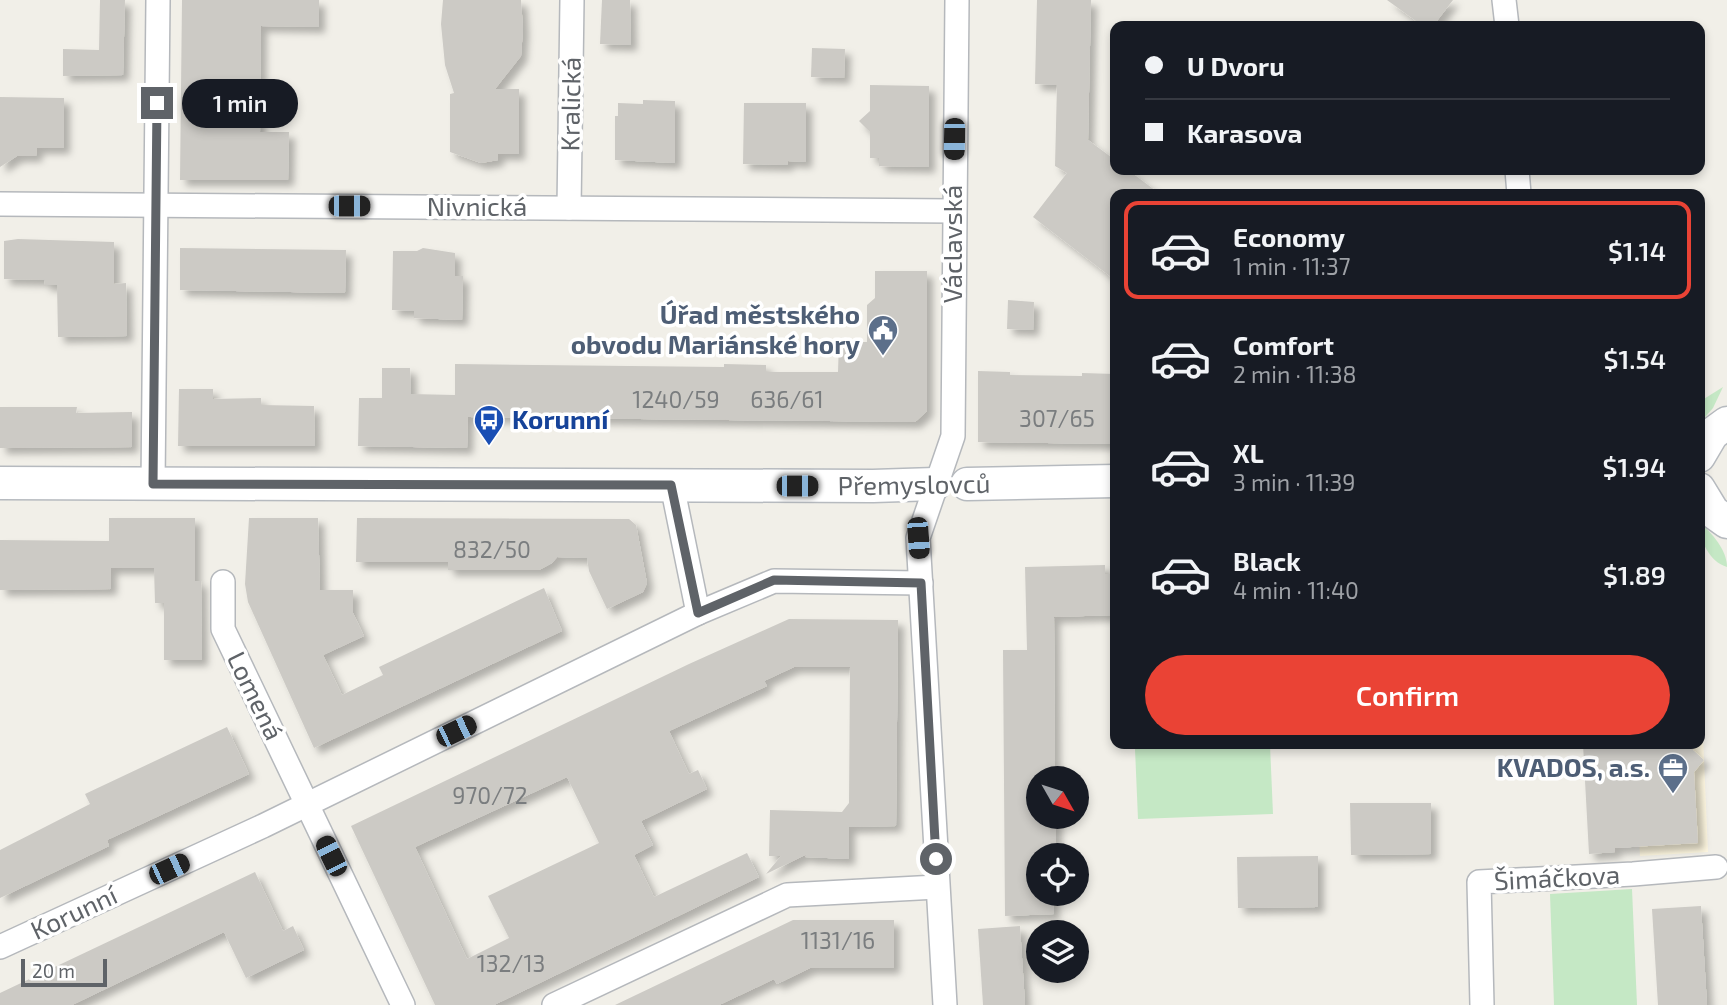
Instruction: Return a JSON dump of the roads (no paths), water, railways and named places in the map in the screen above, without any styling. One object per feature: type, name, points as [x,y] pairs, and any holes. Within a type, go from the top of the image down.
[{"type":"street","points":[[153,484],[158,0]]},
{"type":"street","name":"Kralická","points":[[569,208],[572,0]]},
{"type":"street","name":"Václavská","points":[[945,1005],[918,538],[953,436],[957,0]]},
{"type":"street","points":[[1504,0],[1506,21]]},
{"type":"street","name":"Nivnická","points":[[0,204],[953,211]]},
{"type":"street","points":[[1705,446],[1712,434],[1727,423]]},
{"type":"street","name":"Přemyslovců","points":[[0,483],[671,485],[1110,481]]},
{"type":"street","points":[[671,485],[698,613]]},
{"type":"street","points":[[1705,499],[1713,513],[1727,522]]},
{"type":"street","name":"Korunní","points":[[0,947],[307,805],[698,613],[774,580],[921,583]]},
{"type":"street","name":"Lomená","points":[[223,582],[223,629],[403,1005]]},
{"type":"street","name":"Šimáčkova","points":[[1482,1005],[1479,882],[1716,867]]},
{"type":"street","points":[[554,1005],[787,895],[937,887]]},
{"type":"place","name":"Úřad městského obvodu Mariánské hory","points":[[883,357]]},
{"type":"place","name":"Korunní","points":[[489,447]]},
{"type":"place","name":"KVADOS, a.s.","points":[[1673,795]]}]
